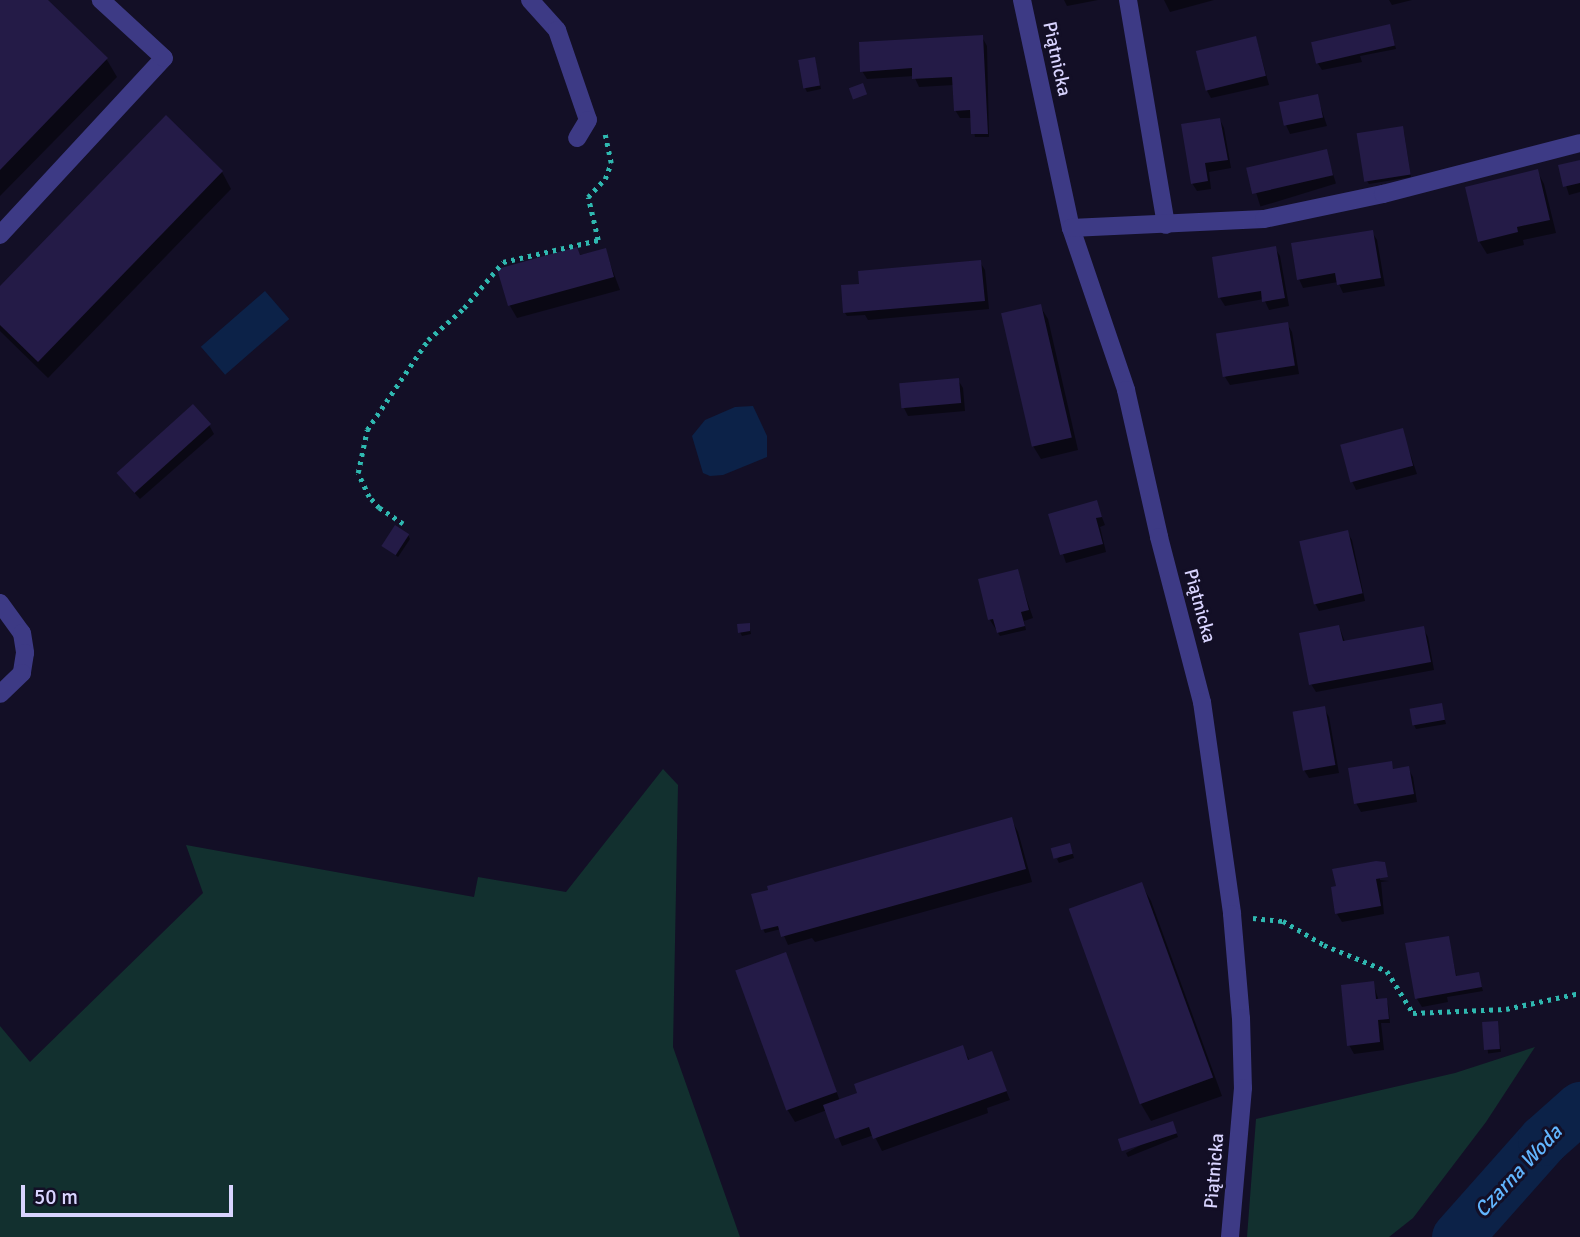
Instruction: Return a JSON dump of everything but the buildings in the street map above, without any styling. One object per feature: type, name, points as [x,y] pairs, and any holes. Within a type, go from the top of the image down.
[{"type":"street","points":[[0,235],[164,58],[101,0]]},
{"type":"street","points":[[530,0],[557,30],[588,120],[578,138]]},
{"type":"street","name":"Piątnicka","points":[[1022,0],[1071,228],[1126,390],[1159,537],[1202,702],[1232,914],[1241,1018],[1243,1088],[1230,1237]]},
{"type":"street","points":[[1128,0],[1166,225]]},
{"type":"street","points":[[1071,228],[1166,225],[1277,216],[1383,194],[1580,143]]},
{"type":"street","points":[[0,603],[22,633],[25,657],[19,677],[0,694]]},
{"type":"path","points":[[403,524],[379,508],[369,497],[358,473],[367,430],[428,340],[464,308],[503,262],[598,240],[588,197],[605,179],[611,163],[604,131]]},
{"type":"path","points":[[1232,914],[1283,921],[1324,945],[1387,971],[1413,1013],[1506,1009],[1580,993]]},
{"type":"green space","points":[[663,769],[678,785],[673,1047],[740,1237],[0,1237],[0,1026],[30,1062],[203,893],[186,845],[474,897],[478,877],[566,892]]},
{"type":"green space","points":[[1535,1047],[1486,1122],[1413,1218],[1389,1237],[1247,1237],[1256,1119],[1455,1073]]},
{"type":"water","points":[[265,291],[289,319],[225,375],[201,347]]},
{"type":"water","points":[[753,406],[767,436],[767,457],[723,475],[710,476],[703,473],[692,436],[705,420],[735,407]]},
{"type":"waterway","name":"Czarna Woda","points":[[1457,1237],[1543,1140],[1580,1107]]}]
